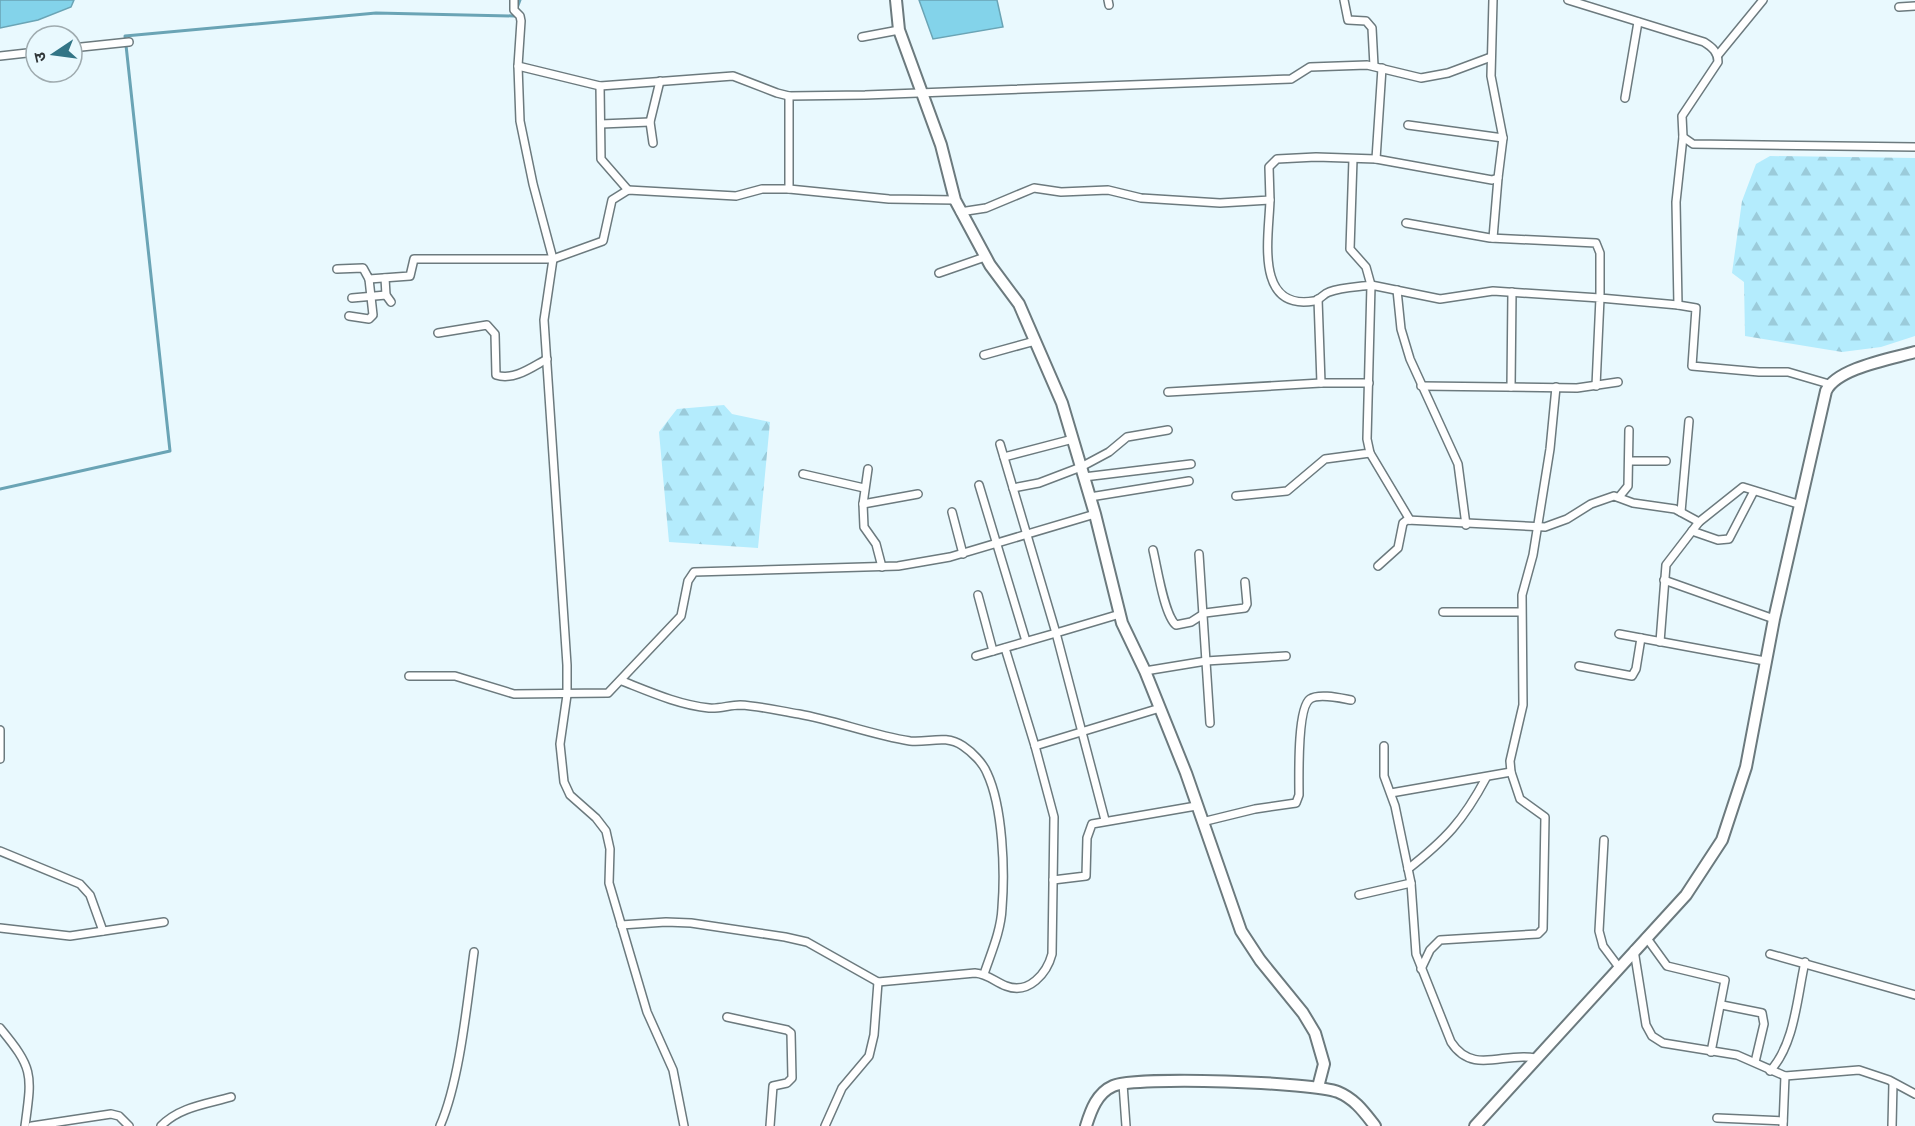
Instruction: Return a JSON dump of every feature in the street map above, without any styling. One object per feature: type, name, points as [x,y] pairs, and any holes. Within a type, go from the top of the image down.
[{"type":"street","points":[[514,0],[517,13],[520,121],[533,184],[553,260],[544,320],[567,695],[560,744],[560,767],[570,795],[596,818],[606,831],[610,849],[609,883],[646,1012],[673,1070],[684,1126]]},
{"type":"street","points":[[896,0],[899,30],[941,145],[955,200],[985,257],[1019,303],[1062,403],[1095,514],[1120,614],[1146,671],[1241,931],[1260,960],[1303,1013],[1315,1033],[1324,1064],[1318,1087]]},
{"type":"street","points":[[1344,0],[1348,20],[1366,21],[1372,28],[1378,67],[1376,159]]},
{"type":"street","points":[[1493,0],[1492,93],[1503,138],[1493,238]]},
{"type":"street","points":[[1568,0],[1704,42],[1718,55]]},
{"type":"street","points":[[1678,305],[1676,202],[1683,137],[1682,116],[1714,71],[1718,55],[1763,0]]},
{"type":"street","points":[[1899,7],[1915,6]]},
{"type":"street","points":[[1625,98],[1638,22]]},
{"type":"street","points":[[862,37],[899,30]]},
{"type":"street","points":[[84,47],[129,42]]},
{"type":"street","points":[[0,56],[24,53]]},
{"type":"street","points":[[518,66],[600,86],[733,76],[789,96],[1291,79],[1310,67],[1319,65],[1378,67],[1421,78],[1448,73],[1491,57]]},
{"type":"street","points":[[653,143],[650,122],[660,81]]},
{"type":"street","points":[[600,86],[601,159],[628,190]]},
{"type":"street","points":[[789,96],[789,189]]},
{"type":"street","points":[[601,124],[650,122]]},
{"type":"street","points":[[1408,125],[1503,138]]},
{"type":"street","points":[[1683,137],[1700,146],[1915,147],[1915,140]]},
{"type":"street","points":[[1498,178],[1492,180],[1376,159],[1316,157],[1272,162],[1271,282],[1282,295],[1298,300],[1318,299],[1332,290],[1371,285],[1440,299],[1476,293],[1512,292],[1696,308],[1692,366],[1759,372],[1788,372],[1829,384]]},
{"type":"street","points":[[1353,159],[1350,249],[1366,267],[1371,285],[1367,439],[1370,453],[1410,519]]},
{"type":"street","points":[[960,212],[993,206],[1034,188],[1061,192],[1108,190],[1141,198],[1220,203],[1270,200]]},
{"type":"street","points":[[369,279],[410,276],[414,259],[553,260],[603,241],[612,200],[628,190],[736,196],[762,189],[789,189],[889,199],[955,200]]},
{"type":"street","points":[[1407,223],[1493,238],[1596,243],[1600,253],[1596,386]]},
{"type":"street","points":[[939,273],[985,257]]},
{"type":"street","points":[[337,269],[363,268],[369,279],[373,315],[369,319],[349,316]]},
{"type":"street","points":[[385,278],[386,295],[391,302]]},
{"type":"street","points":[[1397,290],[1401,329],[1420,386],[1458,464],[1466,525]]},
{"type":"street","points":[[1511,387],[1512,292]]},
{"type":"street","points":[[352,298],[386,295]]},
{"type":"street","points":[[1318,299],[1321,383]]},
{"type":"street","points":[[438,333],[487,325],[495,334],[496,375],[502,377],[526,372],[547,359]]},
{"type":"street","points":[[984,355],[1035,341]]},
{"type":"street","points":[[1475,1126],[1618,966],[1686,895],[1722,840],[1746,767],[1774,619],[1822,402],[1829,384],[1845,373],[1915,352]]},
{"type":"street","points":[[1420,386],[1556,387],[1596,386],[1618,382]]},
{"type":"street","points":[[1168,392],[1321,383],[1369,383]]},
{"type":"street","points":[[1421,969],[1430,950],[1440,940],[1542,933],[1545,817],[1520,799],[1511,772],[1510,761],[1523,705],[1521,612],[1550,449],[1556,387]]},
{"type":"street","points":[[1682,512],[1689,421]]},
{"type":"street","points":[[1082,472],[1127,437],[1168,430]]},
{"type":"street","points":[[1378,566],[1396,551],[1403,523],[1410,519],[1466,525],[1537,528],[1555,524],[1591,504],[1618,496],[1628,486],[1629,430]]},
{"type":"street","points":[[1004,457],[1073,439]]},
{"type":"street","points":[[1000,444],[1056,633],[1105,820]]},
{"type":"street","points":[[1236,496],[1287,491],[1326,459],[1370,453]]},
{"type":"street","points":[[1629,461],[1666,461]]},
{"type":"street","points":[[1013,488],[1082,472],[1191,465]]},
{"type":"street","points":[[868,469],[864,488],[864,527],[876,544],[882,567]]},
{"type":"street","points":[[803,474],[864,488]]},
{"type":"street","points":[[1090,497],[1188,481]]},
{"type":"street","points":[[979,485],[1026,641]]},
{"type":"street","points":[[1660,642],[1666,565],[1699,522],[1738,489],[1747,487],[1801,505]]},
{"type":"street","points":[[1692,531],[1719,540],[1729,539],[1754,491]]},
{"type":"street","points":[[863,504],[918,494]]},
{"type":"street","points":[[1618,496],[1633,503],[1682,512],[1699,522]]},
{"type":"street","points":[[952,512],[963,554]]},
{"type":"street","points":[[409,676],[455,676],[514,694],[608,693],[622,681],[681,616],[688,580],[694,572],[882,567],[963,554],[1095,514]]},
{"type":"street","points":[[1153,550],[1173,622],[1176,625],[1191,622],[1205,614],[1245,608],[1247,604],[1245,582]]},
{"type":"street","points":[[1199,554],[1205,614],[1210,723]]},
{"type":"street","points":[[1664,580],[1774,619]]},
{"type":"street","points":[[978,595],[993,651]]},
{"type":"street","points":[[1443,612],[1521,612]]},
{"type":"street","points":[[976,656],[1120,614]]},
{"type":"street","points":[[1619,634],[1765,661]]},
{"type":"street","points":[[1579,666],[1632,676],[1636,669],[1641,638]]},
{"type":"street","points":[[621,925],[674,922],[785,937],[807,942],[878,982],[984,974],[1006,986],[1014,987],[1024,986],[1040,978],[1048,969],[1052,954],[1054,816],[1005,648]]},
{"type":"street","points":[[1146,671],[1206,661],[1286,656]]},
{"type":"street","points":[[622,681],[691,705],[712,709],[731,705],[751,707],[828,719],[854,729],[911,741],[939,738],[962,746],[976,758],[987,773],[1000,834],[1002,909],[999,930],[984,974]]},
{"type":"street","points":[[1202,822],[1255,809],[1296,803],[1299,795],[1302,719],[1307,702],[1312,697],[1351,700]]},
{"type":"street","points":[[1035,746],[1160,708]]},
{"type":"street","points":[[0,730],[0,759]]},
{"type":"street","points":[[1384,746],[1384,776],[1391,793],[1411,883],[1415,943],[1421,969],[1451,1042],[1464,1056],[1488,1062],[1513,1057],[1535,1058]]},
{"type":"street","points":[[1391,793],[1511,772]]},
{"type":"street","points":[[1408,870],[1451,833],[1469,809],[1486,778]]},
{"type":"street","points":[[1053,880],[1086,876],[1089,828],[1092,824],[1196,806]]},
{"type":"street","points":[[1604,840],[1599,931],[1603,946],[1618,966]]},
{"type":"street","points":[[0,851],[80,885],[90,895],[103,931]]},
{"type":"street","points":[[1359,895],[1411,883]]},
{"type":"street","points":[[0,928],[57,937],[164,922]]},
{"type":"street","points":[[1647,937],[1667,966],[1725,980],[1712,1052]]},
{"type":"street","points":[[1634,950],[1646,1025],[1652,1036],[1663,1043],[1737,1055],[1785,1076],[1859,1070],[1915,1094]]},
{"type":"street","points":[[440,1126],[453,1076],[474,952]]},
{"type":"street","points":[[1770,954],[1805,962],[1915,995]]},
{"type":"street","points":[[1770,1071],[1785,1047],[1805,962]]},
{"type":"street","points":[[825,1126],[842,1088],[869,1056],[874,1035],[878,982]]},
{"type":"street","points":[[1722,1005],[1756,1010],[1764,1016],[1755,1062]]},
{"type":"street","points":[[727,1017],[787,1030],[791,1033],[792,1078],[787,1083],[773,1086],[770,1126]]},
{"type":"street","points":[[0,1028],[17,1048],[29,1071],[25,1126]]},
{"type":"street","points":[[1717,1118],[1783,1123],[1785,1076]]},
{"type":"street","points":[[1086,1126],[1098,1098],[1106,1090],[1123,1084],[1157,1082],[1318,1087],[1341,1093],[1355,1102],[1375,1126]]},
{"type":"street","points":[[1892,1126],[1893,1083]]},
{"type":"street","points":[[1123,1084],[1126,1126]]},
{"type":"street","points":[[161,1126],[174,1115],[190,1108],[231,1097]]},
{"type":"street","points":[[32,1126],[111,1114],[119,1116],[129,1126]]},
{"type":"green space","points":[[1770,156],[1915,158],[1915,336],[1881,347],[1842,352],[1745,336],[1744,282],[1732,273],[1742,201],[1756,164]]},
{"type":"green space","points":[[724,405],[732,414],[770,422],[758,548],[669,542],[659,432],[677,409]]},
{"type":"shaded area","points":[[0,0],[74,0],[71,7],[38,20],[0,28]]},
{"type":"shaded area","points":[[919,0],[997,0],[1003,27],[933,39]]},
{"type":"waterway","points":[[0,489],[170,451],[125,36],[376,13],[514,16],[520,0]]}]
